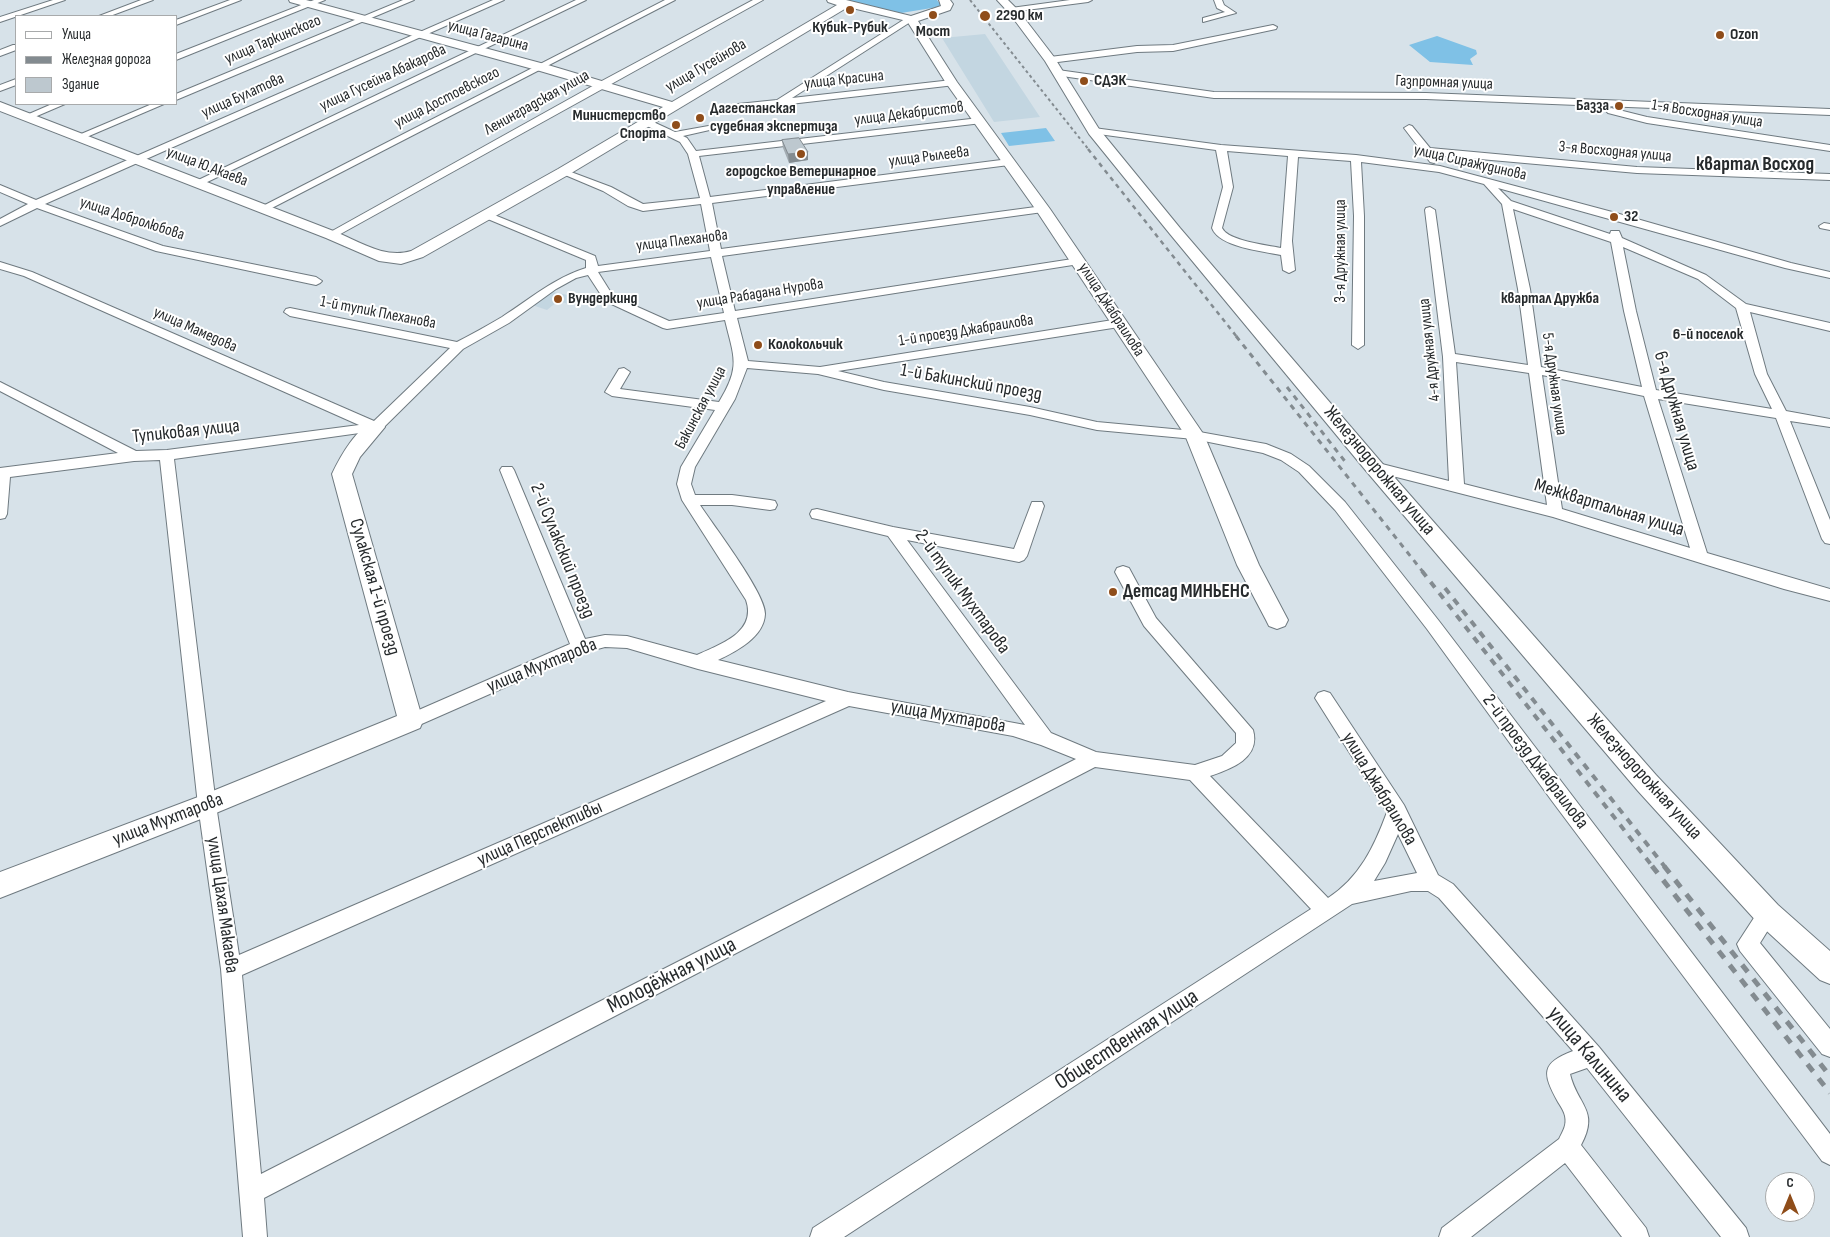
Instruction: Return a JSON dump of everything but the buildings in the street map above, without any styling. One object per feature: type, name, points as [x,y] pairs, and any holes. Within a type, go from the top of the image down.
[{"type":"street","points":[[15,15],[61,0]]},
{"type":"street","points":[[106,15],[149,0]]},
{"type":"street","points":[[178,22],[238,0]]},
{"type":"street","name":"улица Гагарина","points":[[294,0],[315,1],[676,104]]},
{"type":"street","name":"улица Таркинского","points":[[178,96],[410,0]]},
{"type":"street","name":"улица Булатова","points":[[0,223],[36,204],[136,159],[500,0]]},
{"type":"street","name":"улица Гусейна Абакарова","points":[[197,183],[582,0]]},
{"type":"street","name":"улица Достоевского","points":[[264,208],[671,0]]},
{"type":"street","name":"Ленинградская улица","points":[[331,234],[759,0]]},
{"type":"street","points":[[830,0],[910,19]]},
{"type":"street","points":[[1007,5],[1088,0]]},
{"type":"street","points":[[1206,20],[1232,13],[1220,6],[1218,0]]},
{"type":"street","points":[[178,57],[315,1]]},
{"type":"street","points":[[779,102],[910,19],[946,8],[946,2]]},
{"type":"street","name":"улица Гусейнова","points":[[401,259],[417,254],[487,215],[846,4]]},
{"type":"street","name":"Железнодорожная улица","points":[[1007,5],[1054,66],[1094,131],[1374,467],[1647,783],[1768,914],[1830,970]]},
{"type":"street","points":[[0,20],[15,15]]},
{"type":"street","name":"улица Джабраилова","points":[[910,19],[952,83],[1079,261],[1194,435],[1248,565],[1277,620]]},
{"type":"street","points":[[1054,66],[1138,49],[1173,48],[1274,27]]},
{"type":"street","points":[[0,52],[15,47]]},
{"type":"street","name":"Газпромная улица","points":[[1054,66],[1214,95],[1426,96],[1830,112]]},
{"type":"street","points":[[0,88],[15,82]]},
{"type":"street","name":"улица Красина","points":[[738,107],[952,83]]},
{"type":"street","name":"1-я Восходная улица","points":[[1580,103],[1647,120],[1830,148]]},
{"type":"street","points":[[27,117],[57,105]]},
{"type":"street","points":[[79,137],[157,105]]},
{"type":"street","name":"улица Ю.Акаева","points":[[0,106],[331,234],[385,258],[401,259]]},
{"type":"street","name":"улица Декабристов","points":[[693,154],[979,120]]},
{"type":"street","name":"Бакинская улица","points":[[646,122],[684,140],[693,154],[706,201],[716,254],[742,364],[737,381],[724,407],[688,467],[684,484],[689,500]]},
{"type":"street","points":[[674,136],[711,127]]},
{"type":"street","points":[[1409,128],[1440,169]]},
{"type":"street","name":"улица Сиражудинова","points":[[1094,131],[1222,148],[1356,158],[1440,169],[1612,215],[1789,266],[1830,275]]},
{"type":"street","points":[[1222,148],[1228,188],[1217,228],[1219,233],[1227,239],[1286,253]]},
{"type":"street","name":"3-я Восходная улица","points":[[1428,151],[1637,170],[1830,177]]},
{"type":"street","points":[[1289,270],[1286,253],[1294,170],[1293,153]]},
{"type":"street","name":"3-я Дружная улица","points":[[1356,158],[1359,216],[1358,345]]},
{"type":"street","name":"улица Рылеева","points":[[562,172],[608,189],[639,208],[1009,162]]},
{"type":"street","points":[[1489,183],[1507,203],[1616,240],[1702,277],[1742,307],[1830,326]]},
{"type":"street","name":"улица Добролюбова","points":[[0,188],[36,204],[160,249],[316,281]]},
{"type":"street","name":"5-я Дружная улица","points":[[1507,203],[1524,289],[1555,512]]},
{"type":"street","name":"улица Плеханова","points":[[376,427],[459,346],[505,320],[552,287],[572,276],[591,270],[1043,209]]},
{"type":"street","name":"4-я Дружная улица","points":[[1430,210],[1449,356],[1457,486]]},
{"type":"street","name":"улица Рабадана Нурова","points":[[487,215],[591,258],[593,264],[591,270],[609,298],[668,325],[1079,261]]},
{"type":"street","name":"6-я Дружная улица","points":[[1612,215],[1630,311],[1650,393],[1700,557]]},
{"type":"street","name":"улица Мамедова","points":[[0,265],[28,274],[376,427]]},
{"type":"street","points":[[1742,307],[1761,374],[1781,414],[1830,539]]},
{"type":"street","name":"1-й тупик Плеханова","points":[[290,312],[459,346]]},
{"type":"street","name":"1-й проезд Джабраилова","points":[[818,370],[1119,323]]},
{"type":"street","points":[[1449,356],[1536,370],[1650,393],[1830,423]]},
{"type":"street","name":"1-й Бакинский проезд","points":[[742,364],[818,370],[884,386],[1030,411],[1097,426],[1194,435]]},
{"type":"street","points":[[624,372],[612,392],[724,407]]},
{"type":"street","points":[[0,386],[134,456]]},
{"type":"street","name":"Сулакская 1-й проезд","points":[[376,427],[351,454],[342,474],[411,721]]},
{"type":"street","name":"Тупиковая улица","points":[[2,473],[134,456],[167,455],[376,427]]},
{"type":"street","name":"2-й проезд Джабраилова","points":[[1194,435],[1266,448],[1286,457],[1304,469],[1340,506],[1433,625],[1830,1153]]},
{"type":"street","points":[[95,461],[114,445]]},
{"type":"street","name":"улица Цахая Макаева","points":[[167,455],[207,805],[231,969],[255,1237]]},
{"type":"street","name":"Межквартальная улица","points":[[1374,467],[1457,486],[1555,512],[1830,595]]},
{"type":"street","name":"2-й Сулакский проезд","points":[[507,470],[580,647]]},
{"type":"street","points":[[0,514],[2,473]]},
{"type":"street","points":[[689,500],[732,500],[770,505]]},
{"type":"street","points":[[689,500],[754,598],[757,614],[750,631],[736,643],[698,662]]},
{"type":"street","points":[[893,532],[1019,556],[1037,506]]},
{"type":"street","name":"2-й тупик Мухтарова","points":[[817,514],[893,532],[1045,738]]},
{"type":"street","points":[[1123,572],[1150,622],[1244,730],[1246,737],[1245,745],[1238,754],[1228,762],[1195,773],[1326,910]]},
{"type":"street","name":"улица Мухтарова","points":[[0,885],[207,805],[411,721],[580,647],[605,641],[627,642],[698,662],[848,699],[1013,729],[1045,738],[1094,759],[1195,773]]},
{"type":"street","name":"улица Джабраилова","points":[[1324,698],[1397,811],[1431,882]]},
{"type":"street","name":"улица Перспективы","points":[[231,969],[848,699]]},
{"type":"street","name":"Молодёжная улица","points":[[250,1192],[1094,759]]},
{"type":"street","name":"Общественная улица","points":[[822,1237],[1348,896],[1364,880],[1376,863],[1397,811]]},
{"type":"street","points":[[1348,896],[1411,882],[1431,882]]},
{"type":"street","name":"улица Калинина","points":[[1431,882],[1446,891],[1591,1055],[1737,1237]]},
{"type":"street","points":[[1768,914],[1747,944],[1830,1046]]},
{"type":"street","points":[[1451,1237],[1567,1147],[1577,1132],[1579,1120],[1559,1080],[1558,1070],[1563,1066],[1591,1055]]},
{"type":"street","points":[[1567,1147],[1637,1237]]},
{"type":"shaded area","points":[[845,0],[937,0],[941,5],[901,13]]},
{"type":"shaded area","points":[[985,34],[1040,117],[994,122],[942,38]]},
{"type":"shaded area","points":[[1437,36],[1476,50],[1477,54],[1470,59],[1473,65],[1430,62],[1409,45]]},
{"type":"shaded area","points":[[1046,128],[1055,141],[1009,146],[1001,133]]},
{"type":"shaded area","name":"Вундеркинд","points":[[553,292],[578,297],[569,304],[558,301],[547,310],[532,305]]},
{"type":"railway","points":[[970,0],[1089,150]]},
{"type":"railway","points":[[1088,149],[1237,337]]},
{"type":"railway","points":[[1236,336],[1423,572]]},
{"type":"railway","points":[[1287,387],[1347,464]]},
{"type":"railway","points":[[1422,571],[1653,867]]},
{"type":"railway","points":[[1445,588],[1665,867]]},
{"type":"railway","points":[[1652,866],[1830,1093]]},
{"type":"railway","points":[[1664,866],[1830,1076]]},
{"type":"place","name":"Кубик-Рубик","points":[[850,10]]},
{"type":"place","name":"Мост","points":[[933,15]]},
{"type":"place","name":"2290 км","points":[[985,16]]},
{"type":"place","name":"Ozon","points":[[1720,35]]},
{"type":"place","name":"СДЭК","points":[[1084,81]]},
{"type":"place","name":"Базза","points":[[1619,106]]},
{"type":"place","name":"Дагестанская судебная экспертиза","points":[[700,118]]},
{"type":"place","name":"Министерство Спорта","points":[[676,125]]},
{"type":"place","name":"городское Ветеринарное управление","points":[[801,154]]},
{"type":"place","name":"32","points":[[1614,217]]},
{"type":"place","name":"Вундеркинд","points":[[558,299]]},
{"type":"place","name":"Колокольчик","points":[[758,345]]},
{"type":"place","name":"Детсад МИНЬЕНС","points":[[1113,592]]},
{"type":"district","name":"квартал Восход","points":[[1755,165]]},
{"type":"district","name":"квартал Дружба","points":[[1550,299]]},
{"type":"district","name":"6-й поселок","points":[[1708,335]]}]
